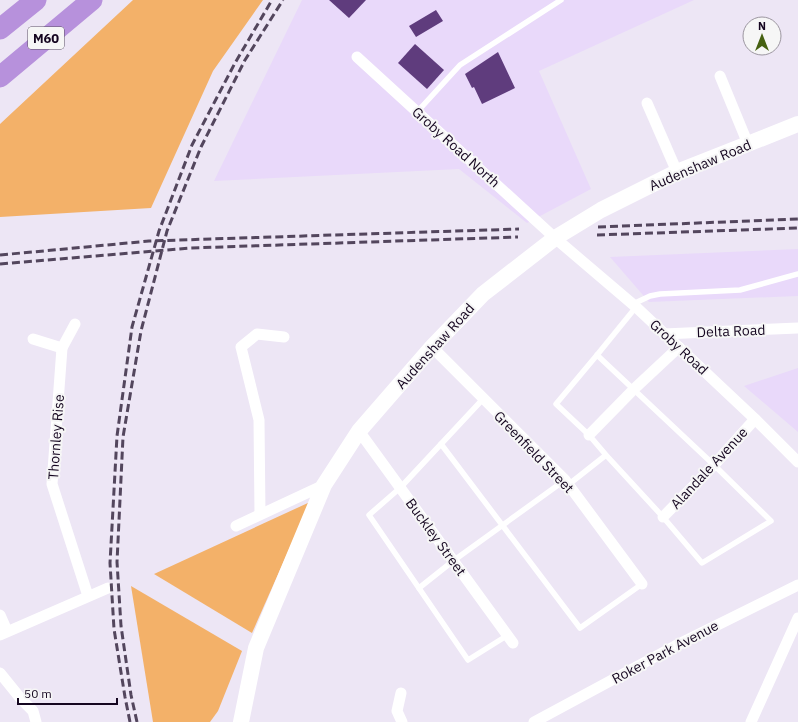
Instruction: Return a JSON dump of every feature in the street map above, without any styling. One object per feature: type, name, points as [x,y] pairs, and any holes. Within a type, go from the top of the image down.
[{"type":"highway","name":"M60","points":[[0,29],[36,0]]},
{"type":"highway","name":"M60","points":[[0,77],[92,0]]},
{"type":"main road","name":"Audenshaw Road","points":[[241,722],[256,648],[324,485],[359,431],[432,347],[483,294],[555,238],[601,210],[677,172],[798,124]]},
{"type":"street","name":"Groby Road North","points":[[357,57],[555,238]]},
{"type":"street","points":[[720,76],[748,144]]},
{"type":"street","points":[[647,103],[677,172]]},
{"type":"street","name":"Groby Road","points":[[555,238],[679,347],[798,462]]},
{"type":"street","name":"Thornley Rise","points":[[75,324],[62,348],[52,484],[88,596]]},
{"type":"street","name":"Delta Road","points":[[664,334],[798,328]]},
{"type":"street","points":[[260,514],[259,420],[241,347],[257,334],[284,336]]},
{"type":"street","points":[[33,339],[62,348]]},
{"type":"street","name":"Greenfield Street","points":[[432,347],[566,483],[642,584]]},
{"type":"street","points":[[589,435],[634,389],[679,347]]},
{"type":"street","name":"Alandale Avenue","points":[[663,517],[714,465],[755,419]]},
{"type":"street","name":"Buckley Street","points":[[359,431],[510,639]]},
{"type":"street","points":[[236,526],[324,485]]},
{"type":"street","name":"Roker Park Avenue","points":[[534,722],[675,646],[798,585]]},
{"type":"street","points":[[0,615],[4,633],[108,588]]},
{"type":"street","points":[[751,722],[796,632],[798,618]]},
{"type":"street","points":[[0,673],[33,711],[36,722]]},
{"type":"street","points":[[401,693],[397,711],[402,722]]},
{"type":"lane","points":[[417,112],[460,65],[561,0]]},
{"type":"lane","points":[[597,355],[771,521],[702,563],[663,517],[589,435],[556,404],[597,355],[634,306],[650,296],[660,294],[740,290],[798,274]]},
{"type":"lane","points":[[484,399],[400,488],[369,515],[468,660],[510,639]]},
{"type":"lane","points":[[441,444],[580,628],[642,584]]},
{"type":"lane","points":[[419,588],[503,525],[606,455]]},
{"type":"shaded area","points":[[133,0],[263,0],[213,71],[151,208],[0,217],[0,124]]},
{"type":"shaded area","points":[[302,0],[694,0],[539,71],[591,189],[527,223],[459,169],[214,181]]},
{"type":"shaded area","points":[[798,249],[798,296],[649,302],[610,257]]},
{"type":"shaded area","points":[[798,368],[798,432],[744,386]]},
{"type":"shaded area","points":[[310,502],[252,633],[154,574]]},
{"type":"shaded area","points":[[131,586],[242,651],[218,711],[210,722],[153,722]]},
{"type":"building","points":[[329,0],[366,0],[349,18]]},
{"type":"building","points":[[436,10],[443,21],[416,37],[409,26]]},
{"type":"building","points":[[415,44],[444,70],[427,89],[398,63]]},
{"type":"building","points":[[498,52],[515,88],[482,104],[474,87],[472,88],[465,74]]},
{"type":"railway","points":[[130,722],[114,629],[110,563],[117,436],[132,327],[159,231],[192,145],[235,63],[272,0]]},
{"type":"railway","points":[[137,722],[131,695],[121,626],[117,562],[123,437],[141,331],[167,231],[201,147],[245,60],[283,0]]},
{"type":"railway","points":[[598,227],[798,219]]},
{"type":"railway","points":[[597,235],[798,228]]},
{"type":"railway","points":[[0,255],[149,241],[519,229]]},
{"type":"railway","points":[[0,264],[190,248],[518,237]]}]
